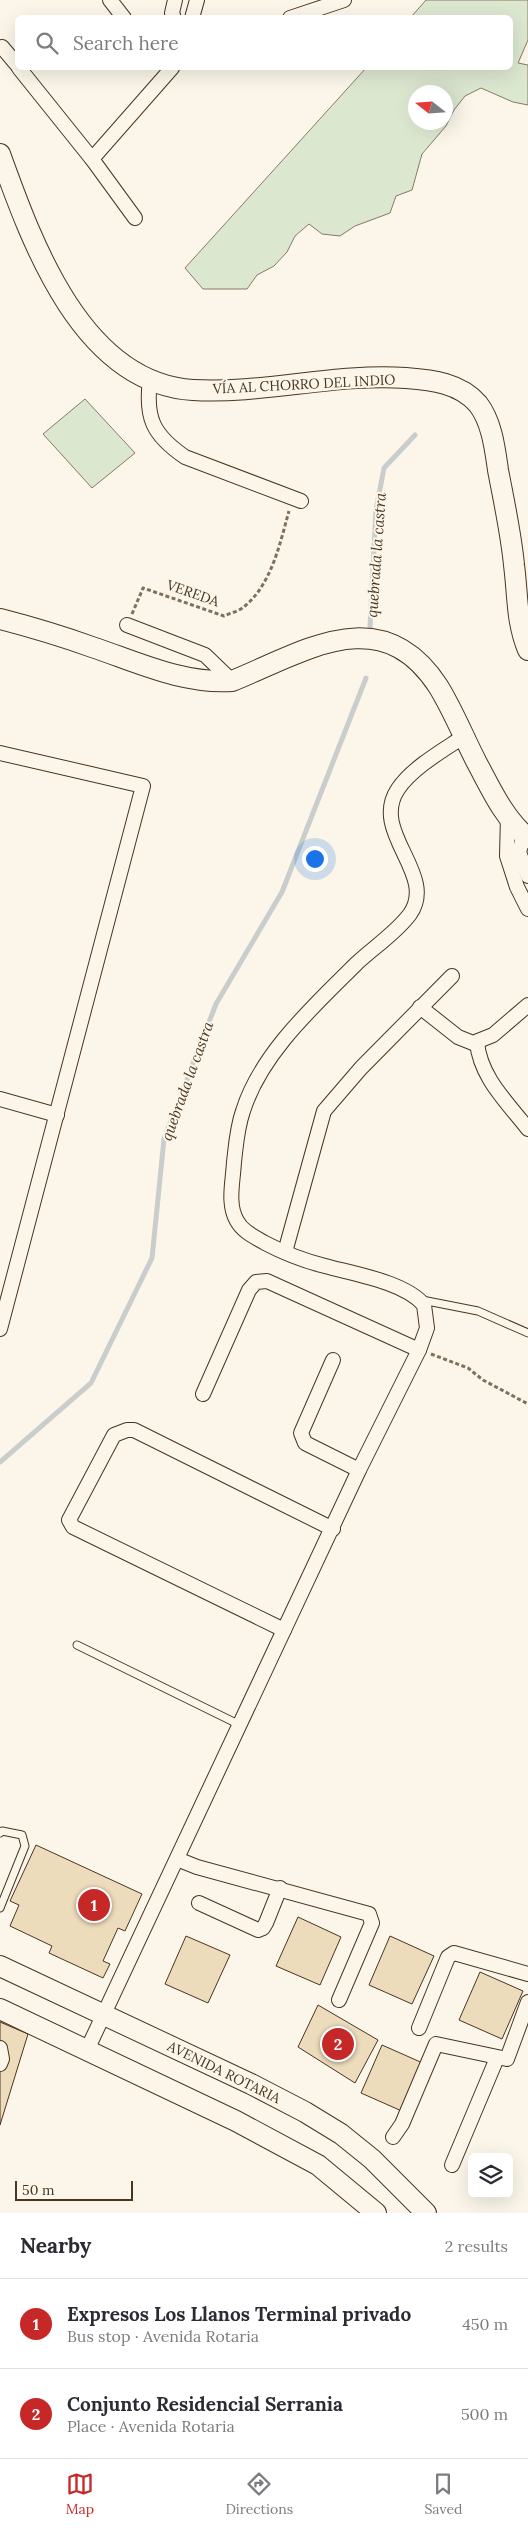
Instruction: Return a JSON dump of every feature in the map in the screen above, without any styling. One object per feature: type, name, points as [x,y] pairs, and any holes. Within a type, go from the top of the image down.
[{"type":"street","points":[[110,0],[122,15]]},
{"type":"street","points":[[173,15],[175,0]]},
{"type":"street","points":[[193,15],[197,0]]},
{"type":"street","points":[[299,15],[344,0]]},
{"type":"street","points":[[2,48],[15,63]]},
{"type":"street","points":[[20,70],[92,159],[135,218]]},
{"type":"street","points":[[92,159],[168,70]]},
{"type":"street","name":"VÍA AL CHORRO DEL INDIO","points":[[0,154],[16,199],[41,253],[80,322],[113,359],[150,380],[164,385],[194,390],[256,387],[358,378],[400,378],[430,380],[456,387],[469,395],[480,406],[493,440],[514,564],[520,629],[528,650]]},
{"type":"street","points":[[150,380],[149,416],[169,446],[193,460],[297,500]]},
{"type":"street","points":[[0,619],[36,628],[170,674],[194,680],[232,681],[339,639],[368,637],[396,646],[416,661],[437,685],[499,802],[526,837],[519,852],[528,876]]},
{"type":"street","points":[[127,625],[205,655],[232,681]]},
{"type":"street","points":[[87,2050],[333,1529],[359,1470],[419,1350],[428,1320],[424,1305],[419,1300],[393,1286],[285,1252],[246,1232],[233,1212],[231,1196],[238,1128],[243,1110],[258,1076],[278,1047],[357,964],[410,913],[416,899],[416,886],[392,827],[391,809],[398,790],[428,761],[463,737]]},
{"type":"street","points":[[0,753],[143,786],[0,1329]]},
{"type":"street","points":[[508,815],[507,856],[517,887],[528,909]]},
{"type":"street","points":[[285,1252],[324,1111],[361,1068],[452,976]]},
{"type":"street","points":[[420,1007],[463,1041],[478,1042],[493,1035],[528,1005]]},
{"type":"street","points":[[478,1042],[479,1057],[486,1074],[528,1129]]},
{"type":"street","points":[[0,1099],[57,1115]]},
{"type":"street","points":[[203,1394],[249,1290],[256,1282],[267,1281],[419,1350]]},
{"type":"street","points":[[332,1360],[301,1434],[302,1439],[305,1443],[359,1470]]},
{"type":"street","points":[[284,1630],[73,1527],[69,1520],[114,1435],[127,1430],[134,1430],[333,1529]]},
{"type":"street","points":[[177,1859],[197,1867],[280,1888],[369,1914],[372,1918],[372,1923],[339,2000]]},
{"type":"street","points":[[199,1903],[258,1930],[263,1928],[266,1923],[280,1888]]},
{"type":"street","points":[[419,2028],[448,1957],[454,1952],[528,1974]]},
{"type":"street","name":"AVENIDA ROTARIA","points":[[0,1966],[252,2084],[306,2112],[341,2134],[372,2159],[426,2213]]},
{"type":"street","points":[[393,2137],[402,2124],[436,2044],[507,2059],[528,2002]]},
{"type":"street","points":[[0,2009],[236,2121],[318,2166],[376,2213]]},
{"type":"street","points":[[0,2048],[0,2064]]},
{"type":"street","points":[[452,2165],[497,2058]]},
{"type":"lane","points":[[419,1300],[478,1311],[528,1333]]},
{"type":"lane","points":[[77,1645],[240,1725]]},
{"type":"lane","points":[[0,1833],[2,1831],[22,1835],[24,1846],[0,1908]]},
{"type":"path","name":"VEREDA","points":[[127,625],[143,588],[224,616],[245,607],[268,577],[297,500]]},
{"type":"path","points":[[419,1350],[468,1368],[483,1380],[528,1404]]},
{"type":"green space","points":[[426,0],[528,0],[528,40],[518,63],[528,65],[528,105],[513,102],[481,88],[465,96],[453,112],[453,85],[408,85],[408,130],[443,130],[422,154],[412,190],[396,196],[390,213],[355,226],[340,236],[322,234],[309,224],[295,236],[287,252],[274,266],[257,275],[247,289],[203,289],[185,268],[364,70],[513,70],[513,15],[413,15]]},
{"type":"green space","points":[[85,399],[135,453],[92,488],[43,434]]},
{"type":"building","points":[[36,1845],[142,1894],[125,1931],[118,1928],[103,1961],[110,1964],[103,1978],[49,1953],[52,1946],[10,1926],[19,1905],[10,1901]]},
{"type":"building","points":[[298,1917],[341,1937],[320,1985],[276,1966]]},
{"type":"building","points":[[186,1936],[230,1955],[208,2003],[165,1984]]},
{"type":"building","points":[[390,1936],[434,1956],[412,2004],[369,1985]]},
{"type":"building","points":[[480,1972],[523,1991],[502,2039],[459,2020]]},
{"type":"building","points":[[318,2005],[378,2040],[355,2083],[298,2047]]},
{"type":"building","points":[[0,2022],[28,2034],[0,2125]]},
{"type":"building","points":[[382,2045],[425,2064],[404,2112],[361,2093]]},
{"type":"waterway","name":"quebrada la castra","points":[[370,627],[376,510],[384,468],[415,435]]},
{"type":"waterway","name":"quebrada la castra","points":[[0,1462],[91,1383],[152,1258],[164,1139],[216,1004],[282,892],[366,678]]},
{"type":"place","name":"Expresos Los Llanos Terminal privado","points":[[94,1905]]},
{"type":"place","name":"Conjunto Residencial Serrania","points":[[338,2044]]}]
